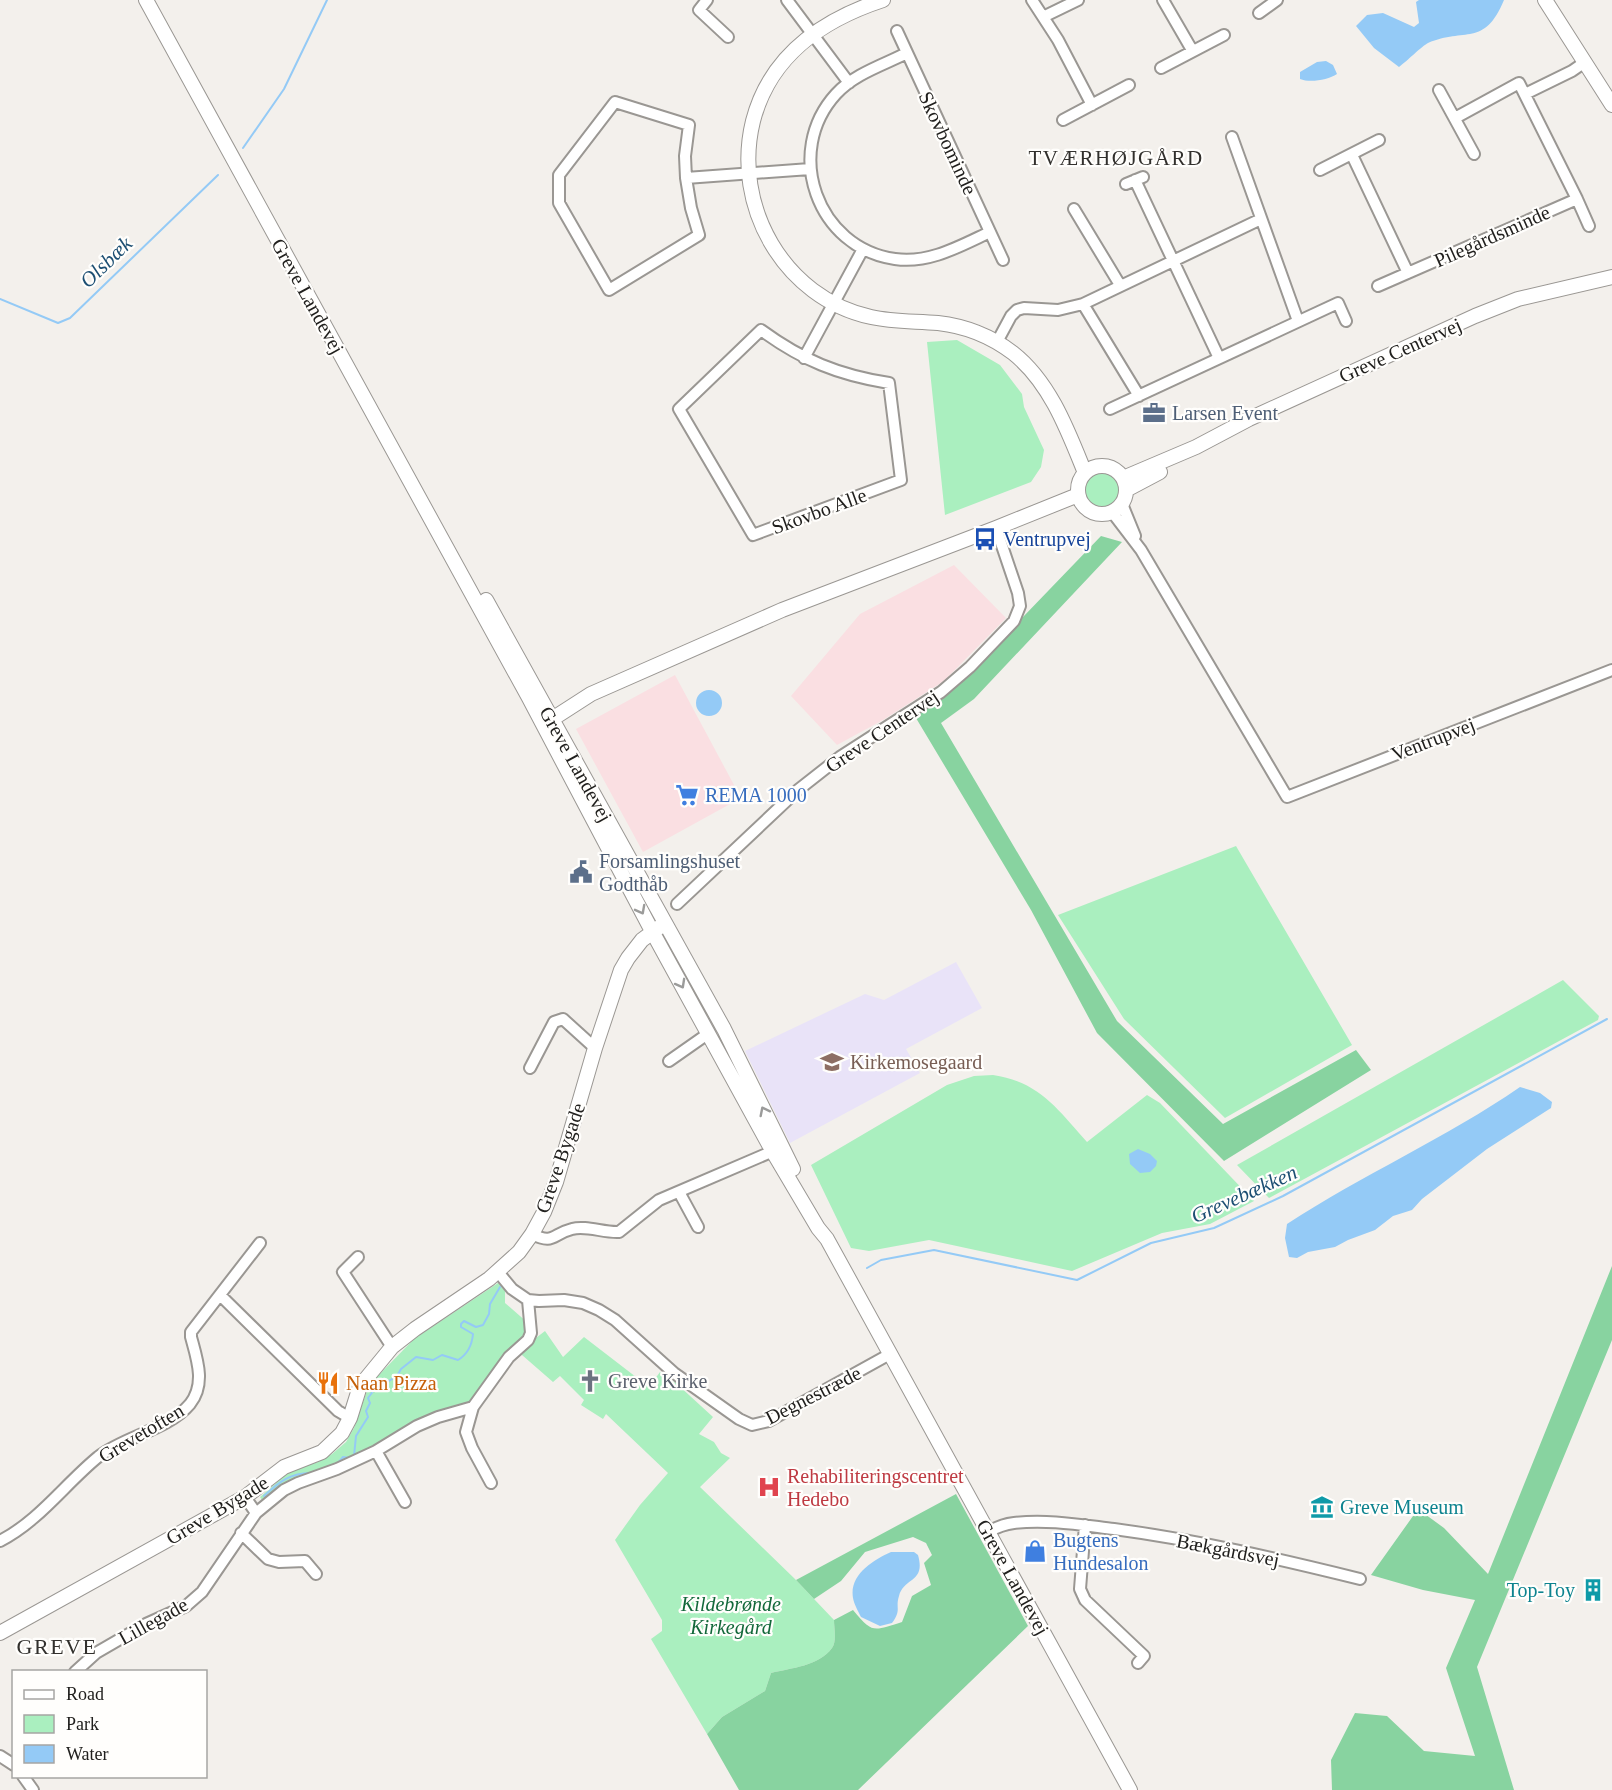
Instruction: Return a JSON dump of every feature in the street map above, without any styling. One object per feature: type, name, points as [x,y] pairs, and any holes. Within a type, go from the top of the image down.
[{"type":"street","name":"Greve Landevej","points":[[146,0],[379,424],[724,1029],[778,1149]]},
{"type":"street","points":[[707,0],[699,10],[728,38]]},
{"type":"street","points":[[787,0],[849,83]]},
{"type":"street","points":[[883,0],[834,20],[812,34],[787,58],[762,96],[753,121],[748,174],[758,218],[774,250],[791,271],[811,289],[834,304],[886,320],[954,326],[982,334],[1012,353],[1038,378],[1091,470]]},
{"type":"street","points":[[1032,0],[1092,105]]},
{"type":"street","points":[[1043,16],[1078,0]]},
{"type":"street","points":[[1163,0],[1192,50]]},
{"type":"street","points":[[1259,14],[1277,0]]},
{"type":"street","points":[[1545,0],[1612,105]]},
{"type":"street","name":"Skovbominde","points":[[897,32],[1003,260]]},
{"type":"street","points":[[1161,68],[1224,34]]},
{"type":"street","points":[[907,53],[849,83],[837,94],[818,121],[811,145],[810,169],[813,189],[821,208],[846,238],[863,249],[887,258],[913,260],[930,257],[947,252],[990,232]]},
{"type":"street","points":[[1525,94],[1572,71],[1585,62]]},
{"type":"street","points":[[1455,118],[1519,82],[1589,226]]},
{"type":"street","points":[[1063,120],[1129,85]]},
{"type":"street","points":[[1439,90],[1474,154]]},
{"type":"street","points":[[615,102],[689,125],[686,178],[699,235],[609,290],[560,203],[560,175],[615,102]]},
{"type":"street","points":[[1232,137],[1298,321]]},
{"type":"street","points":[[1320,170],[1379,140]]},
{"type":"street","points":[[1352,155],[1408,273]]},
{"type":"street","points":[[686,178],[810,169]]},
{"type":"street","points":[[1135,180],[1219,358]]},
{"type":"street","name":"Pilegårdsminde","points":[[1378,285],[1577,199]]},
{"type":"street","points":[[1074,209],[1120,285]]},
{"type":"street","points":[[997,342],[1011,316],[1017,310],[1024,308],[1058,310],[1083,304],[1261,219]]},
{"type":"street","points":[[804,358],[863,249]]},
{"type":"street","name":"Greve Centervej","points":[[1125,484],[1163,470],[1196,447],[1250,419],[1475,316],[1518,299],[1612,277]]},
{"type":"street","points":[[1110,410],[1338,303],[1346,321]]},
{"type":"street","points":[[1083,304],[1139,396]]},
{"type":"street","name":"Skovbo Alle","points":[[761,330],[804,358],[850,375],[889,383],[901,480],[753,535],[679,409],[761,330]]},
{"type":"street","points":[[1112,468],[1125,484],[1117,508],[1096,514],[1081,500],[1080,479],[1091,470],[1112,468]]},
{"type":"street","points":[[544,715],[782,610],[1014,521],[1081,500]]},
{"type":"street","name":"Ventrupvej","points":[[1117,508],[1287,797],[1612,670]]},
{"type":"street","name":"Greve Centervej","points":[[677,904],[798,790],[840,757],[941,692],[970,668],[1014,621],[1020,606],[1018,593],[996,528]]},
{"type":"street","name":"Greve Landevej","points":[[544,715],[653,933],[709,1033],[823,1225],[827,1239],[1130,1790]]},
{"type":"street","name":"Greve Bygade","points":[[0,1633],[245,1497],[282,1469],[322,1452],[342,1432],[350,1418],[360,1386],[392,1347],[498,1272],[519,1252],[544,1212],[556,1182],[595,1048],[625,963],[642,940],[665,923]]},
{"type":"street","points":[[530,1068],[554,1022],[563,1019],[595,1048]]},
{"type":"street","points":[[669,1061],[709,1033]]},
{"type":"street","points":[[532,1234],[544,1240],[550,1240],[570,1229],[619,1232],[659,1200],[778,1149]]},
{"type":"street","points":[[679,1192],[698,1227]]},
{"type":"street","name":"Grevetoften","points":[[0,1541],[33,1519],[98,1457],[167,1421],[190,1404],[198,1386],[199,1374],[190,1337],[191,1332],[260,1243]]},
{"type":"street","points":[[358,1257],[343,1272],[392,1347]]},
{"type":"street","points":[[491,1483],[466,1432],[473,1407],[509,1357],[528,1340],[532,1324],[528,1300],[512,1288],[498,1272]]},
{"type":"street","points":[[220,1295],[338,1411],[350,1418]]},
{"type":"street","name":"Degnestræde","points":[[528,1300],[564,1300],[583,1303],[599,1310],[615,1320],[674,1373],[739,1419],[752,1425],[769,1421],[890,1354]]},
{"type":"street","name":"Lillegade","points":[[76,1670],[96,1653],[146,1624],[186,1606],[202,1592],[256,1513],[284,1490],[376,1451],[417,1426],[473,1407]]},
{"type":"street","points":[[376,1451],[405,1502]]},
{"type":"street","points":[[245,1497],[256,1513]]},
{"type":"street","name":"Bækgårdsvej","points":[[988,1532],[1001,1525],[1014,1523],[1045,1522],[1085,1525],[1216,1547],[1360,1579]]},
{"type":"street","points":[[1085,1525],[1080,1589],[1085,1600],[1144,1656],[1138,1663]]},
{"type":"street","points":[[241,1533],[268,1559],[279,1563],[305,1561],[316,1574]]},
{"type":"shaded area","points":[[954,565],[1006,618],[944,681],[883,720],[837,745],[791,696],[860,614]]},
{"type":"shaded area","points":[[675,675],[741,798],[643,852],[576,729]]},
{"type":"shaded area","name":"Kirkemosegaard","points":[[956,962],[982,1008],[906,1049],[920,1073],[790,1143],[745,1051],[865,994],[884,1000]]},
{"type":"green space","points":[[957,340],[1000,365],[1022,394],[1024,407],[1044,450],[1041,467],[1031,482],[945,515],[927,342]]},
{"type":"green space","points":[[1102,467],[1117,474],[1124,489],[1117,504],[1102,511],[1087,504],[1080,489],[1087,474]]},
{"type":"green space","points":[[1101,536],[1122,542],[974,699],[941,723],[1117,1021],[1223,1124],[1356,1050],[1371,1070],[1224,1161],[1097,1033],[1031,910],[913,713],[967,675]]},
{"type":"green space","points":[[1236,846],[1352,1045],[1225,1118],[1124,1019],[1058,915]]},
{"type":"green space","points":[[1563,980],[1599,1016],[1598,1020],[1269,1198],[1237,1165]]},
{"type":"green space","points":[[993,1075],[1023,1084],[1036,1091],[1057,1109],[1087,1142],[1147,1095],[1160,1103],[1254,1201],[1210,1224],[1162,1233],[1072,1271],[929,1240],[869,1251],[851,1248],[811,1165],[947,1085],[974,1076]]},
{"type":"green space","points":[[1612,1266],[1612,1340],[1477,1667],[1514,1790],[1332,1790],[1331,1760],[1355,1713],[1387,1716],[1424,1751],[1475,1756],[1446,1668],[1475,1600],[1423,1590],[1371,1575],[1418,1509],[1444,1528],[1488,1574]]},
{"type":"green space","points":[[498,1283],[505,1291],[505,1303],[528,1323],[528,1332],[502,1357],[472,1404],[348,1460],[264,1503],[260,1497],[290,1471],[318,1462],[346,1442],[354,1428],[369,1385],[414,1339]]},
{"type":"green space","name":"Kildebrønde Kirkegård","points":[[545,1331],[563,1357],[584,1337],[649,1387],[660,1372],[677,1384],[713,1417],[699,1434],[714,1442],[721,1453],[730,1458],[700,1487],[834,1620],[834,1642],[826,1654],[812,1663],[771,1673],[765,1691],[722,1717],[707,1734],[651,1639],[662,1631],[662,1620],[615,1540],[640,1505],[668,1473],[606,1414],[603,1419],[581,1405],[584,1400],[560,1376],[553,1382],[522,1355],[519,1351]]},
{"type":"green space","points":[[956,1494],[1028,1626],[858,1790],[739,1790],[707,1734],[722,1717],[765,1691],[771,1673],[812,1663],[826,1654],[834,1642],[834,1620],[853,1610],[865,1623],[874,1628],[902,1622],[912,1596],[931,1585],[924,1563],[932,1555],[926,1543],[913,1537],[865,1552],[841,1581],[814,1599],[796,1580]]},
{"type":"water","points":[[1419,0],[1504,0],[1489,25],[1472,34],[1428,43],[1399,67],[1374,48],[1356,26],[1367,15],[1383,13],[1414,27],[1419,23],[1416,2]]},
{"type":"water","points":[[1326,61],[1333,65],[1337,74],[1319,80],[1300,79],[1300,72],[1317,62]]},
{"type":"water","points":[[709,690],[718,694],[722,703],[718,712],[709,716],[700,712],[696,703],[700,694]]},
{"type":"water","points":[[1520,1087],[1540,1093],[1552,1102],[1551,1108],[1487,1149],[1422,1199],[1412,1210],[1393,1216],[1375,1230],[1335,1247],[1308,1252],[1297,1258],[1289,1257],[1285,1238],[1287,1224],[1492,1106]]},
{"type":"water","points":[[1138,1149],[1150,1154],[1157,1161],[1156,1166],[1150,1172],[1140,1173],[1130,1164],[1129,1154]]},
{"type":"water","points":[[891,1552],[914,1552],[918,1555],[919,1571],[902,1590],[898,1600],[898,1612],[892,1623],[880,1626],[861,1617],[854,1600],[853,1590],[855,1582],[864,1569]]},
{"type":"waterway","name":"Olsbæk","points":[[243,148],[284,89],[327,0]]},
{"type":"waterway","name":"Olsbæk","points":[[0,299],[58,323],[70,318],[218,175]]},
{"type":"waterway","name":"Grevebækken","points":[[867,1268],[881,1260],[934,1250],[1077,1280],[1151,1243],[1214,1228],[1283,1196],[1607,1019]]},
{"type":"waterway","points":[[338,1463],[343,1457],[354,1456],[356,1436],[368,1417],[366,1411],[370,1403],[368,1398],[374,1390],[397,1376],[401,1369],[416,1357],[433,1360],[442,1355],[458,1360],[461,1358],[469,1349],[473,1334],[461,1327],[461,1324],[464,1321],[476,1327],[483,1325],[489,1314],[490,1304],[500,1287]]},
{"type":"waterway","points":[[264,1496],[292,1476],[313,1473]]},
{"type":"place","name":"Larsen Event","points":[[1154,413]]},
{"type":"place","name":"Ventrupvej","points":[[985,539]]},
{"type":"place","name":"REMA 1000","points":[[687,795]]},
{"type":"place","name":"Forsamlingshuset Godthåb","points":[[581,872]]},
{"type":"place","name":"Kirkemosegaard","points":[[832,1062]]},
{"type":"place","name":"Greve Kirke","points":[[590,1381]]},
{"type":"place","name":"Naan Pizza","points":[[328,1383]]},
{"type":"place","name":"Rehabiliteringscentret Hedebo","points":[[769,1487]]},
{"type":"place","name":"Greve Museum","points":[[1322,1507]]},
{"type":"place","name":"Bugtens Hundesalon","points":[[1035,1551]]},
{"type":"place","name":"Top-Toy","points":[[1593,1590]]},
{"type":"district","name":"TVÆRHØJGÅRD","points":[[1116,158]]},
{"type":"district","name":"GREVE","points":[[57,1646]]}]
